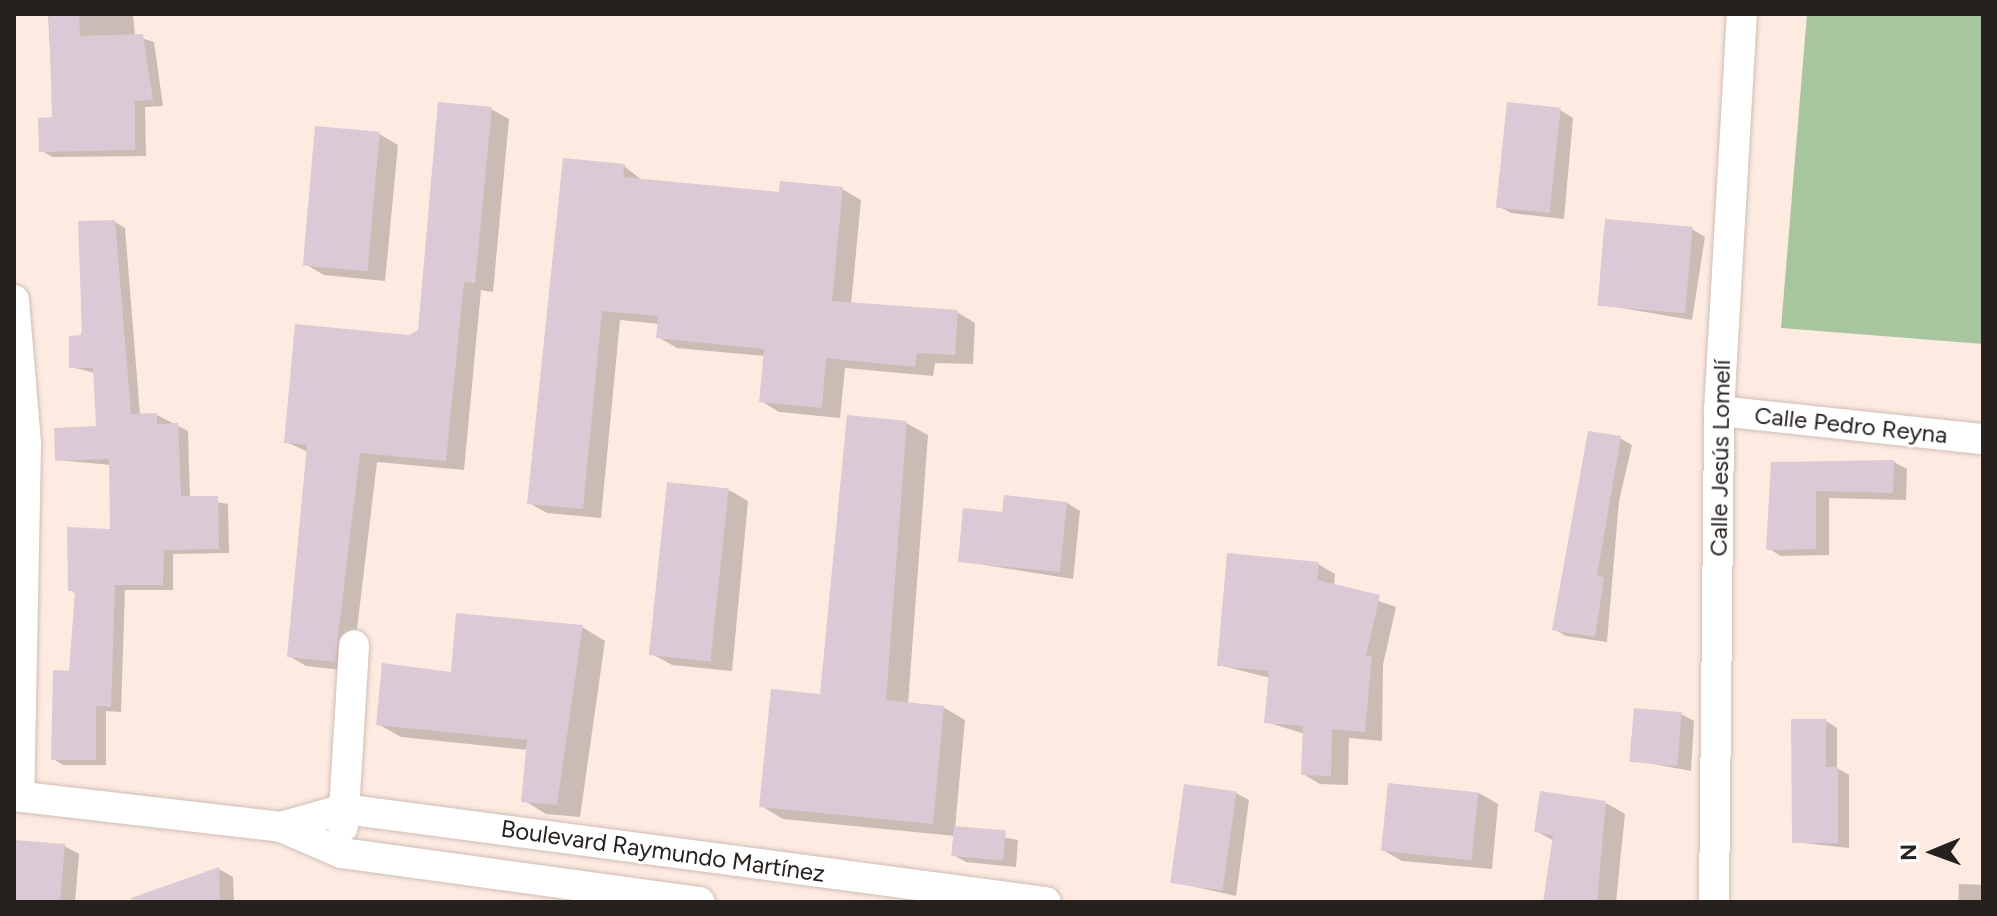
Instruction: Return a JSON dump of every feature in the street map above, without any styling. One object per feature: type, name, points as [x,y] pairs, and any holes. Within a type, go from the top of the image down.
[{"type":"street","name":"Calle Jesús Lomelí","points":[[1714,902],[1719,411],[1742,14]]},
{"type":"street","points":[[14,300],[26,444],[16,796]]},
{"type":"street","name":"Calle Pedro Reyna","points":[[1719,411],[1983,439]]},
{"type":"street","points":[[341,853],[354,645]]},
{"type":"street","name":"Boulevard Raymundo Martínez","points":[[16,796],[281,827],[341,853],[700,902]]},
{"type":"street","name":"Boulevard Raymundo Martínez","points":[[281,827],[344,809],[1046,902]]},
{"type":"green space","points":[[1807,14],[1983,14],[1983,344],[1781,328]]},
{"type":"building","points":[[49,14],[79,14],[80,36],[143,34],[153,100],[135,101],[135,150],[39,152],[38,118],[52,117]]},
{"type":"building","points":[[438,102],[492,107],[475,283],[464,282],[446,461],[360,453],[335,662],[287,657],[307,445],[284,443],[295,324],[409,335],[418,330]]},
{"type":"building","points":[[1507,102],[1561,108],[1550,213],[1496,207]]},
{"type":"building","points":[[315,126],[380,132],[368,271],[303,265]]},
{"type":"building","points":[[563,158],[625,164],[623,177],[779,192],[780,181],[843,187],[832,301],[958,310],[955,355],[917,353],[915,367],[826,358],[822,408],[759,402],[764,349],[656,338],[658,316],[602,311],[583,509],[527,504]]},
{"type":"building","points":[[1605,219],[1693,227],[1685,313],[1597,306]]},
{"type":"building","points":[[115,220],[131,414],[157,413],[157,424],[178,423],[181,496],[218,496],[219,549],[164,550],[163,585],[115,585],[111,707],[96,706],[96,760],[51,760],[53,670],[69,671],[75,591],[68,591],[67,527],[110,529],[109,459],[55,461],[54,428],[96,426],[93,368],[69,368],[69,336],[82,335],[78,221]]},
{"type":"building","points":[[847,415],[907,421],[886,700],[944,706],[933,824],[759,807],[771,689],[820,694]]},
{"type":"building","points":[[1588,431],[1621,436],[1597,576],[1604,577],[1595,637],[1552,630]]},
{"type":"building","points":[[1894,460],[1893,493],[1816,491],[1816,549],[1766,550],[1771,462]]},
{"type":"building","points":[[667,482],[729,488],[710,662],[649,655]]},
{"type":"building","points":[[1004,495],[1067,502],[1060,572],[958,562],[963,508],[1002,512]]},
{"type":"building","points":[[1227,553],[1319,562],[1317,580],[1380,595],[1366,656],[1372,656],[1365,732],[1332,729],[1331,776],[1301,775],[1303,726],[1264,723],[1269,671],[1217,666]]},
{"type":"building","points":[[456,613],[583,625],[557,805],[521,802],[527,740],[376,725],[382,663],[451,672]]},
{"type":"building","points":[[1634,708],[1682,712],[1677,766],[1629,762]]},
{"type":"building","points":[[1791,719],[1826,719],[1826,767],[1838,767],[1838,843],[1792,843]]},
{"type":"building","points":[[1388,783],[1479,793],[1471,860],[1381,851]]},
{"type":"building","points":[[1184,784],[1236,791],[1223,890],[1170,883]]},
{"type":"building","points":[[1540,791],[1606,801],[1597,902],[1543,902],[1553,835],[1534,832]]},
{"type":"building","points":[[954,826],[1006,831],[1003,860],[951,856]]},
{"type":"building","points":[[15,840],[65,844],[60,902],[14,902]]},
{"type":"building","points":[[219,867],[220,902],[132,902],[131,898]]}]
